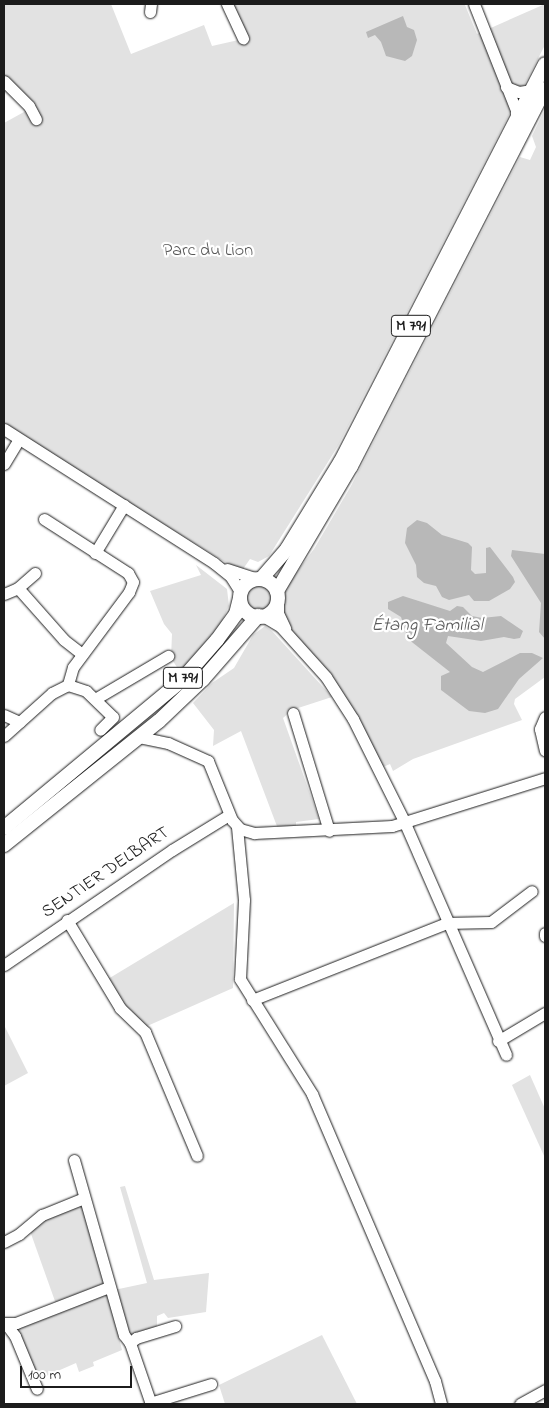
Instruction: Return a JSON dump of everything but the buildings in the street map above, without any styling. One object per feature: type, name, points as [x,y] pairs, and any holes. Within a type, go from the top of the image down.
[{"type":"main road","name":"M 791","points":[[277,596],[355,460],[538,90],[545,64]]},
{"type":"main road","name":"M 791","points":[[260,579],[287,549],[334,473],[516,121],[538,90]]},
{"type":"main road","points":[[260,579],[272,584],[277,596],[272,611],[261,616],[246,611],[241,596],[246,584],[260,579]]},
{"type":"main road","name":"M 791","points":[[4,828],[180,682],[217,640],[236,614],[241,596]]},
{"type":"main road","name":"M 791","points":[[4,845],[159,721],[202,679],[261,616]]},
{"type":"street","points":[[227,4],[243,39]]},
{"type":"street","points":[[474,4],[506,87],[516,121]]},
{"type":"street","points":[[4,81],[29,106],[36,119]]},
{"type":"street","points":[[506,87],[519,92],[538,90]]},
{"type":"street","points":[[4,429],[214,563],[231,577],[241,596]]},
{"type":"street","points":[[4,464],[19,439]]},
{"type":"street","points":[[95,553],[124,505]]},
{"type":"street","points":[[44,519],[128,573],[133,585],[70,672],[68,685]]},
{"type":"street","points":[[214,563],[242,576],[260,579]]},
{"type":"street","points":[[4,594],[18,588],[35,573]]},
{"type":"street","points":[[18,588],[60,637],[82,654]]},
{"type":"street","points":[[277,596],[279,617],[293,640],[336,690],[404,821],[446,923],[506,1055]]},
{"type":"street","points":[[261,616],[293,640]]},
{"type":"street","points":[[95,699],[168,656]]},
{"type":"street","points":[[4,736],[57,690],[68,685],[83,689],[113,717],[100,730]]},
{"type":"street","points":[[293,713],[329,831]]},
{"type":"street","points":[[4,715],[20,722]]},
{"type":"street","points":[[545,717],[540,730],[545,750]]},
{"type":"street","points":[[159,721],[160,733],[168,743]]},
{"type":"street","points":[[139,737],[168,743],[194,753],[211,764],[230,815],[237,827],[244,900],[239,974],[252,1000],[312,1094],[435,1381],[441,1404]]},
{"type":"street","points":[[237,827],[254,833],[329,831],[392,826],[545,778]]},
{"type":"street","name":"SENTIER DELBART","points":[[4,965],[67,920],[230,815]]},
{"type":"street","points":[[252,1000],[446,923],[491,922],[532,891]]},
{"type":"street","points":[[67,920],[120,1008],[145,1032],[197,1156]]},
{"type":"street","points":[[498,1041],[545,1013]]},
{"type":"street","points":[[74,1160],[124,1335],[130,1343],[150,1403],[211,1384]]},
{"type":"street","points":[[4,1242],[42,1214],[84,1198]]},
{"type":"street","points":[[37,1388],[15,1336],[5,1323],[32,1318],[110,1288]]},
{"type":"street","points":[[130,1343],[136,1338],[175,1326]]},
{"type":"street","points":[[520,1404],[545,1390]]},
{"type":"green space","name":"Parc du Lion","points":[[4,4],[111,4],[131,54],[204,25],[212,46],[243,39],[232,4],[458,4],[465,5],[477,34],[545,4],[545,45],[338,446],[269,556],[258,562],[250,559],[241,572],[4,425],[4,123],[33,107],[4,75]]},
{"type":"green space","points":[[545,109],[545,677],[515,699],[514,704],[522,720],[413,759],[393,771],[390,764],[383,767],[284,621],[281,609],[284,589],[314,549],[351,486],[520,157],[530,160],[536,147],[532,136]]},
{"type":"green space","points":[[196,565],[227,589],[229,606],[219,627],[180,672],[171,658],[172,634],[164,624],[150,591],[201,575]]},
{"type":"green space","points":[[259,584],[269,588],[273,598],[269,608],[259,612],[249,608],[245,598],[249,588]]},
{"type":"green space","points":[[265,626],[272,631],[332,697],[292,710],[283,718],[319,819],[296,822],[296,827],[278,829],[241,731],[213,746],[214,730],[193,703],[212,683],[234,668],[253,635]]},
{"type":"green space","points":[[234,903],[233,988],[145,1027],[130,1016],[108,979]]},
{"type":"green space","points":[[4,1025],[28,1073],[4,1086]]},
{"type":"green space","points":[[530,1075],[545,1109],[545,1158],[512,1085]]},
{"type":"green space","points":[[125,1186],[154,1280],[209,1273],[206,1312],[168,1318],[164,1313],[157,1316],[157,1328],[119,1338],[122,1350],[93,1362],[94,1366],[79,1372],[76,1363],[37,1380],[15,1326],[114,1290],[147,1283],[120,1187]]},
{"type":"green space","points":[[78,1206],[83,1207],[104,1283],[56,1304],[30,1231],[45,1218]]},
{"type":"green space","points":[[322,1335],[357,1404],[225,1404],[219,1385]]},
{"type":"water","points":[[403,16],[407,27],[414,30],[417,40],[412,56],[405,61],[386,56],[381,42],[375,35],[368,38],[366,32]]},
{"type":"water","name":"Étang Familial","points":[[417,520],[427,523],[442,535],[468,543],[472,547],[471,570],[475,574],[486,573],[486,548],[490,547],[515,582],[510,589],[489,601],[474,601],[469,595],[449,600],[442,597],[436,586],[424,583],[417,577],[416,565],[405,543],[407,528]]},
{"type":"water","points":[[512,550],[545,554],[545,639],[539,632],[541,603],[511,556]]},
{"type":"water","name":"Étang Familial","points":[[403,596],[450,611],[457,606],[463,607],[472,616],[482,618],[501,616],[523,631],[520,638],[514,639],[504,637],[481,641],[448,636],[446,643],[472,667],[483,672],[520,653],[532,653],[543,658],[519,679],[498,709],[485,713],[469,711],[441,690],[441,676],[450,672],[408,639],[401,617],[388,609],[388,602]]}]
